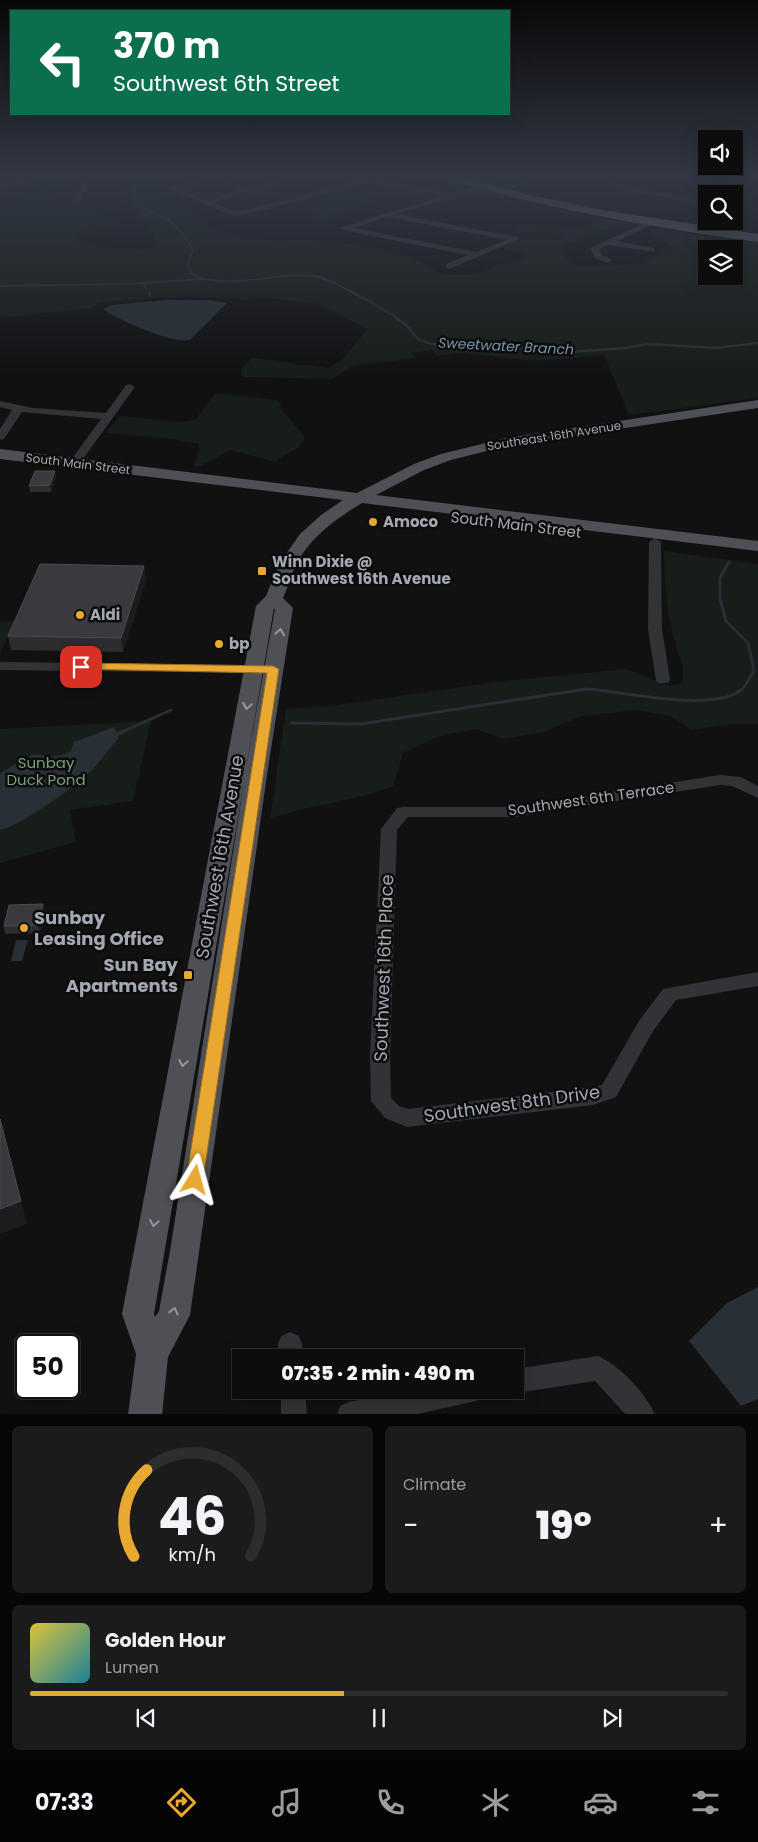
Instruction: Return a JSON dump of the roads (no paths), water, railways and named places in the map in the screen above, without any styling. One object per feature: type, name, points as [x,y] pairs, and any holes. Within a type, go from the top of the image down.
[{"type":"main road","name":"Southeast 16th Avenue","points":[[354,501],[398,477],[446,458],[506,442],[758,404]]},
{"type":"main road","name":"South Main Street","points":[[0,454],[156,474],[163,478],[656,538],[758,554]]},
{"type":"main road","points":[[398,477],[391,485],[391,492],[399,498],[420,505]]},
{"type":"main road","name":"South Main Street","points":[[354,501],[420,505],[548,525]]},
{"type":"main road","name":"Southwest 16th Avenue","points":[[145,1414],[152,1354],[138,1314],[264,669],[284,608],[274,599],[288,564],[306,538],[327,518],[354,501]]},
{"type":"main road","name":"South Main Street","points":[[656,538],[758,546]]},
{"type":"street","points":[[418,243],[478,255]]},
{"type":"street","points":[[449,266],[507,243]]},
{"type":"street","points":[[606,243],[594,248],[599,257],[608,260]]},
{"type":"street","points":[[613,243],[651,250]]},
{"type":"street","points":[[74,464],[130,387]]},
{"type":"street","points":[[0,404],[18,409],[109,416]]},
{"type":"street","points":[[0,437],[18,409]]},
{"type":"street","points":[[656,538],[654,579],[657,659],[663,680]]},
{"type":"street","points":[[0,666],[264,669]]},
{"type":"street","name":"Southwest 6th Terrace","points":[[394,821],[403,812],[516,812],[720,780],[735,780],[758,793]]},
{"type":"street","name":"Southwest 16th Place","points":[[392,1112],[381,1101],[380,1056],[389,829],[394,821]]},
{"type":"street","name":"Southwest 8th Drive","points":[[392,1112],[407,1118],[593,1096],[609,1091],[646,1026],[670,994],[758,979]]},
{"type":"street","points":[[524,1380],[598,1368],[610,1377],[643,1414]]},
{"type":"street","points":[[293,1399],[294,1414]]},
{"type":"street","points":[[348,1414],[426,1399]]},
{"type":"waterway","name":"Sweetwater Branch","points":[[189,243],[193,251],[188,265],[193,274],[205,279],[240,281],[293,275],[319,277],[370,302],[397,318]]},
{"type":"waterway","points":[[0,286],[126,284],[202,279]]},
{"type":"waterway","points":[[143,283],[146,288]]},
{"type":"waterway","name":"Sweetwater Branch","points":[[395,317],[406,325],[419,340],[433,344],[476,344],[570,352],[626,348],[647,344],[716,348],[758,343]]},
{"type":"waterway","points":[[291,723],[361,724],[586,689],[666,699],[710,700],[728,697],[741,690],[754,671],[748,643],[726,621],[720,598],[720,578],[729,562]]},
{"type":"waterway","points":[[122,732],[171,710]]},
{"type":"waterway","points":[[118,734],[125,731]]},
{"type":"place","name":"Amoco","points":[[373,522]]},
{"type":"place","name":"Winn Dixie @ Southwest 16th Avenue","points":[[262,571]]},
{"type":"place","name":"Aldi","points":[[80,615]]},
{"type":"place","name":"bp","points":[[219,644]]},
{"type":"place","name":"Sunbay Leasing Office","points":[[24,928]]},
{"type":"place","name":"Sun Bay Apartments","points":[[188,975]]},
{"type":"park label","name":"Sunbay Duck Pond","points":[[46,772]]}]
